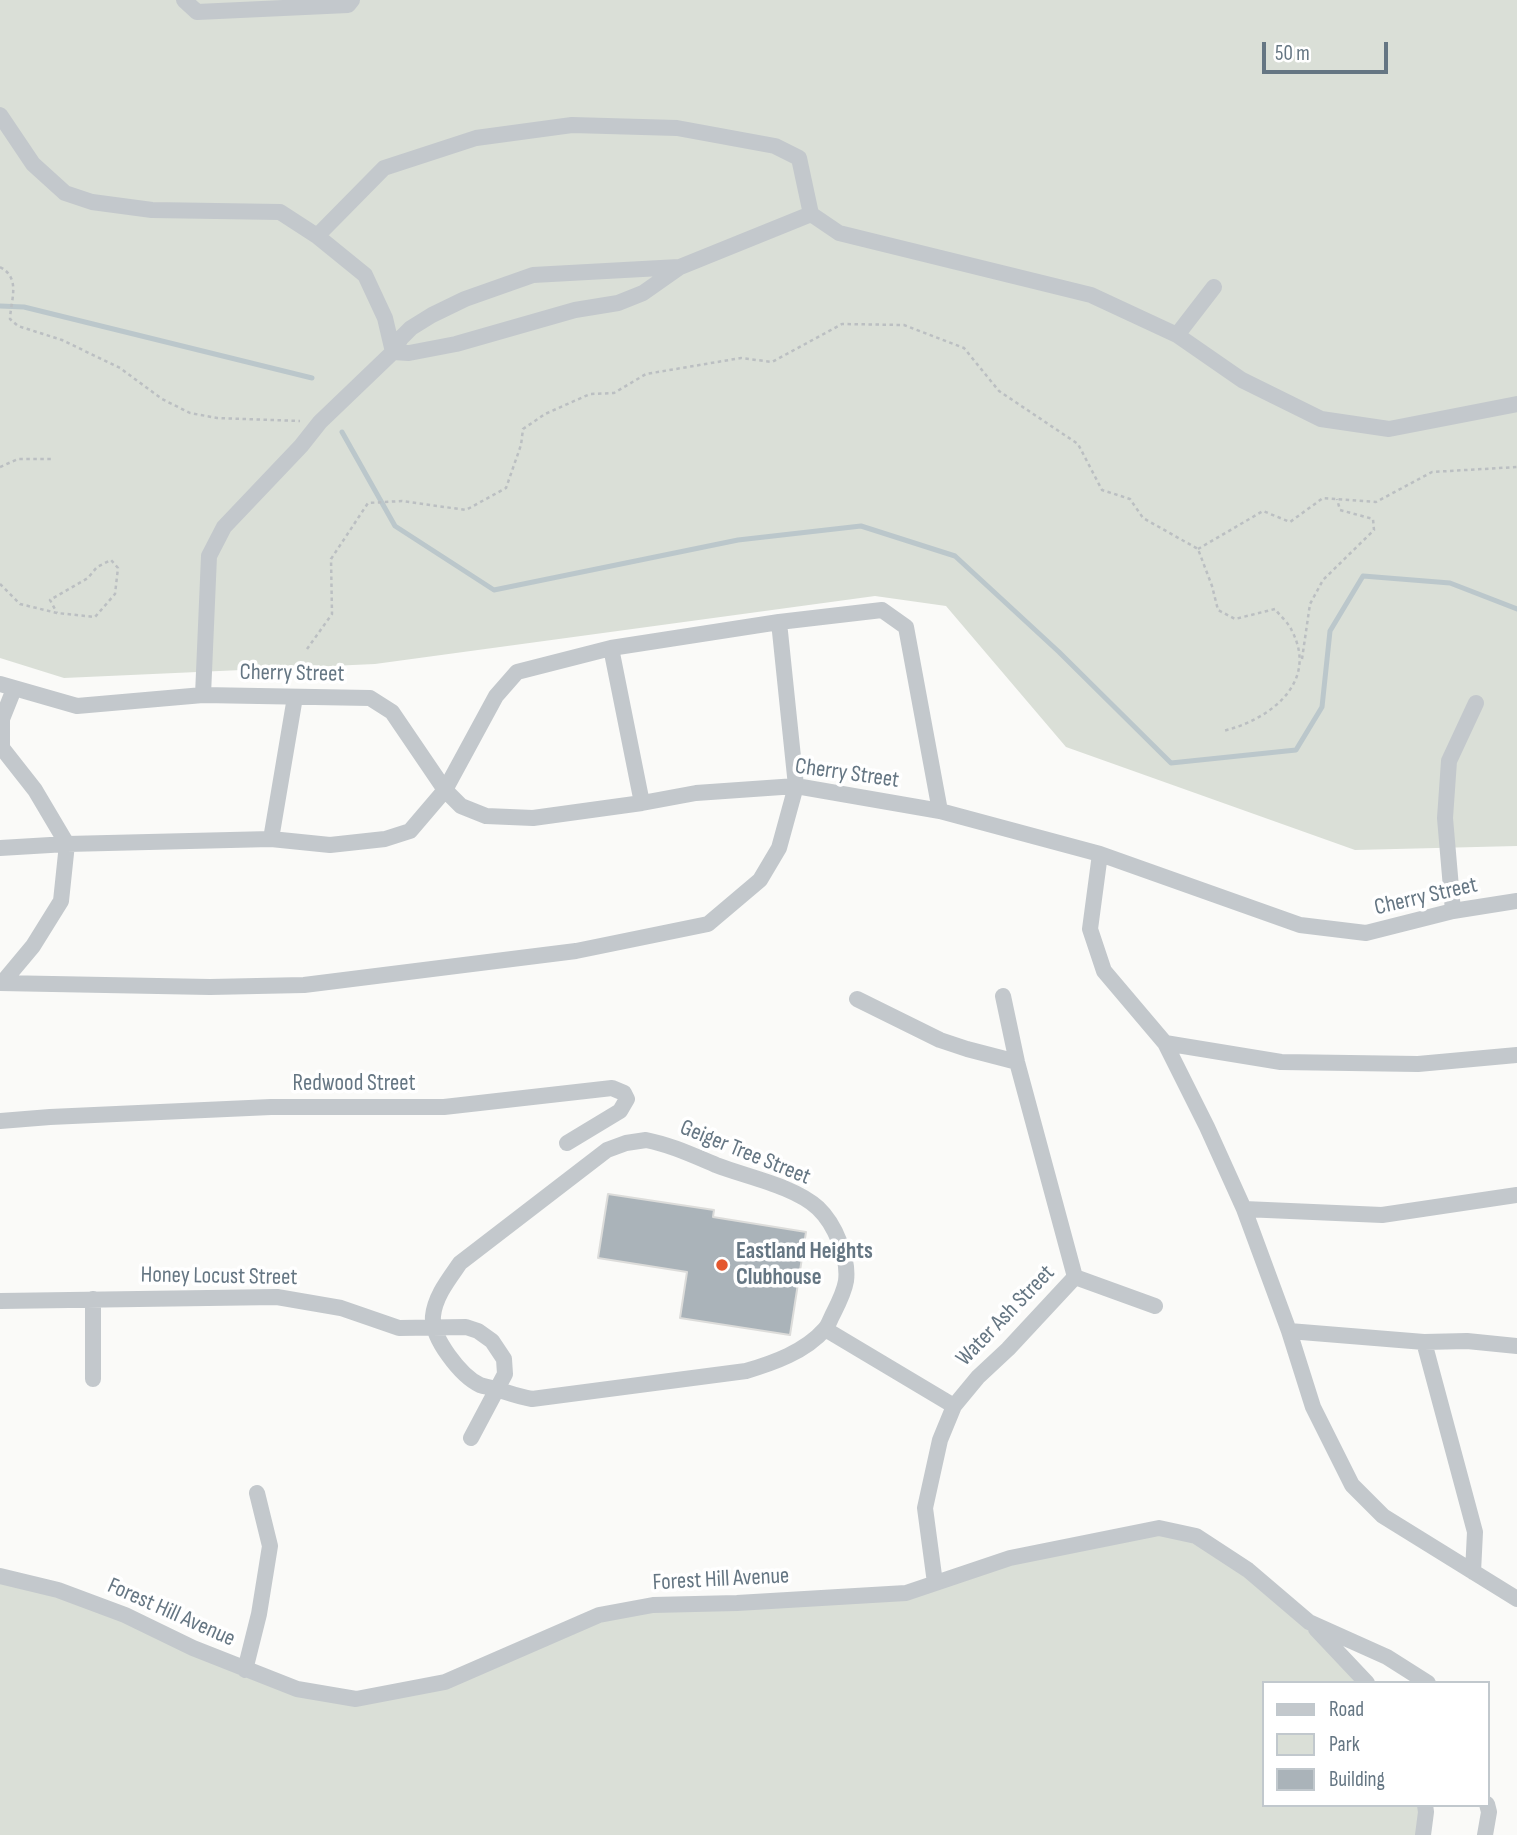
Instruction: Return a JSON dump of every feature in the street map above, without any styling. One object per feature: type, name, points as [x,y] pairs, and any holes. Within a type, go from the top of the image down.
[{"type":"street","points":[[184,0],[197,12],[348,5],[352,0]]},
{"type":"street","points":[[0,115],[33,164],[65,193],[92,202],[152,211],[280,212],[317,236],[365,275],[385,318],[393,352]]},
{"type":"street","points":[[317,236],[384,168],[476,138],[572,125],[677,128],[775,146],[799,158],[811,214],[839,233],[1091,295],[1177,335],[1242,380],[1321,419],[1389,429],[1517,404]]},
{"type":"street","points":[[393,352],[409,353],[456,344],[575,310],[618,303],[643,293],[680,267],[811,214]]},
{"type":"street","points":[[203,695],[209,556],[223,527],[301,446],[320,422],[393,352],[411,328],[465,299],[533,275],[680,267]]},
{"type":"street","points":[[1177,335],[1214,287]]},
{"type":"street","points":[[0,848],[271,839],[330,845],[385,839],[410,831],[445,790],[496,696],[517,672],[611,648],[779,622],[882,610],[906,626],[940,811]]},
{"type":"street","points":[[1,983],[210,987],[304,985],[576,951],[708,925],[760,880],[779,848],[796,786],[779,622]]},
{"type":"street","points":[[611,648],[642,803]]},
{"type":"street","points":[[1,983],[33,946],[61,901],[67,844],[35,790],[2,748],[2,719],[7,686]]},
{"type":"street","name":"Cherry Street","points":[[7,686],[77,706],[203,695],[370,698],[392,712],[445,790],[461,806],[486,816],[533,818],[696,793],[796,786],[940,811],[1100,854],[1300,925],[1366,933],[1453,911],[1517,901]]},
{"type":"street","points":[[271,839],[296,697]]},
{"type":"street","points":[[1453,911],[1444,818],[1449,761],[1476,703]]},
{"type":"street","points":[[1100,854],[1090,929],[1100,961],[1104,971],[1166,1043],[1207,1127],[1244,1209],[1289,1331],[1313,1407],[1352,1485],[1383,1516],[1517,1600]]},
{"type":"street","name":"Water Ash Street","points":[[935,1583],[925,1508],[940,1440],[954,1406],[978,1377],[1008,1349],[1075,1276],[1017,1062],[1003,996]]},
{"type":"street","points":[[857,999],[940,1040],[1017,1062]]},
{"type":"street","points":[[1166,1043],[1280,1062],[1418,1064],[1517,1055]]},
{"type":"street","name":"Redwood Street","points":[[0,1121],[271,1107],[444,1107],[612,1088],[624,1093],[627,1099],[620,1111],[567,1143]]},
{"type":"street","name":"Geiger Tree Street","points":[[646,1140],[668,1144],[797,1195],[819,1209],[843,1251],[846,1279],[841,1300],[825,1329],[798,1350],[773,1363],[746,1371],[533,1399],[481,1386],[466,1375],[450,1357],[434,1328],[433,1315],[437,1299],[460,1263],[607,1150],[646,1140]]},
{"type":"street","points":[[1244,1209],[1382,1215],[1517,1195]]},
{"type":"street","points":[[1075,1276],[1154,1306]]},
{"type":"street","name":"Honey Locust Street","points":[[0,1301],[277,1297],[341,1308],[399,1328],[466,1327],[478,1331],[492,1341],[504,1359],[505,1374],[498,1389]]},
{"type":"street","points":[[93,1299],[93,1380]]},
{"type":"street","points":[[825,1329],[954,1406]]},
{"type":"street","points":[[1289,1331],[1424,1342],[1467,1341],[1517,1346]]},
{"type":"street","points":[[1424,1342],[1475,1532],[1473,1572]]},
{"type":"street","points":[[471,1438],[498,1389]]},
{"type":"street","points":[[245,1670],[259,1614],[270,1546],[257,1493]]},
{"type":"street","name":"Forest Hill Avenue","points":[[0,1576],[58,1590],[125,1615],[245,1670],[298,1689],[356,1699],[445,1682],[599,1615],[653,1605],[906,1593],[1010,1558],[1159,1528],[1196,1536],[1248,1570],[1309,1622],[1387,1657],[1425,1681]]},
{"type":"street","points":[[1309,1622],[1365,1681]]},
{"type":"street","points":[[1423,1835],[1425,1807]]},
{"type":"street","points":[[1485,1835],[1488,1807]]},
{"type":"path","points":[[0,267],[9,272],[14,284],[10,315],[13,323],[62,340],[120,368],[162,399],[190,413],[217,418],[320,422]]},
{"type":"path","points":[[307,649],[332,614],[331,559],[368,503],[402,501],[466,510],[506,488],[521,444],[523,429],[545,414],[590,394],[614,393],[646,374],[741,358],[772,362],[842,324],[904,325],[964,348],[999,391],[1078,444],[1102,490],[1130,499],[1143,518],[1198,549],[1212,586],[1217,610],[1235,619],[1275,609],[1292,631],[1301,664]]},
{"type":"path","points":[[0,467],[18,459],[51,459]]},
{"type":"path","points":[[1198,549],[1263,510],[1290,522],[1323,498],[1376,502],[1432,472],[1517,467]]},
{"type":"path","points":[[1223,731],[1259,718],[1287,697],[1301,664],[1310,604],[1323,580],[1374,530],[1373,519],[1340,510],[1337,499]]},
{"type":"path","points":[[0,584],[20,604],[57,613],[95,617],[115,594],[118,568],[111,560],[97,567],[88,578],[50,600],[57,613]]},
{"type":"green space","points":[[0,0],[1517,0],[1517,846],[1355,850],[1066,747],[946,606],[875,596],[375,664],[64,678],[0,658]]},
{"type":"green space","points":[[1159,1528],[1196,1536],[1248,1570],[1365,1681],[1262,1681],[1262,1807],[1425,1807],[1423,1835],[0,1835],[0,1576],[58,1590],[245,1670],[356,1699],[407,1690],[599,1615],[906,1593],[1010,1558]]},
{"type":"building","name":"Eastland Heights Clubhouse","points":[[608,1194],[714,1210],[713,1217],[806,1232],[790,1335],[680,1318],[687,1272],[598,1258]]},
{"type":"waterway","points":[[0,306],[24,307],[312,378]]},
{"type":"waterway","points":[[342,432],[395,526],[494,590],[738,540],[861,526],[955,556],[1059,652],[1171,763],[1296,750],[1322,707],[1330,631],[1363,576],[1450,583],[1517,609]]},
{"type":"place","name":"Eastland Heights Clubhouse","points":[[722,1265]]}]
